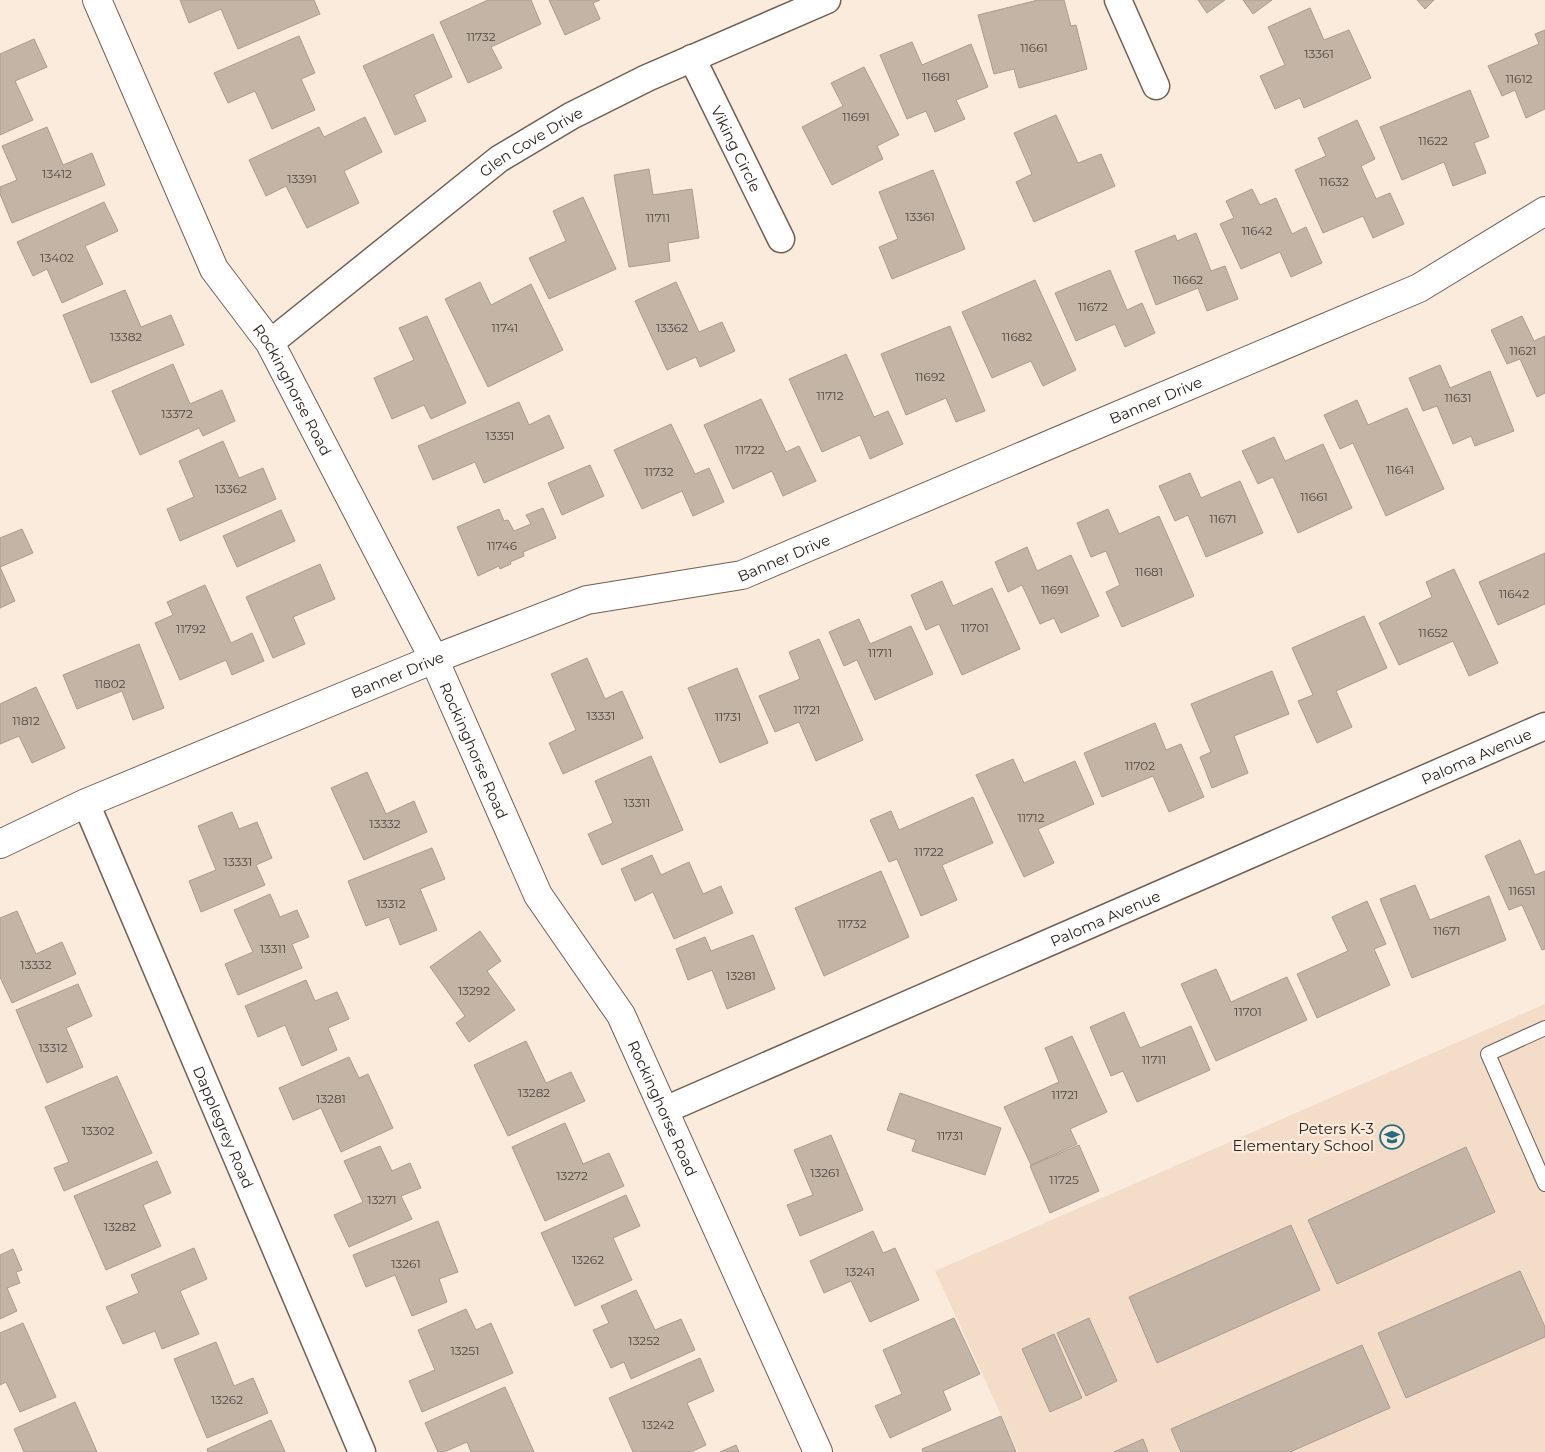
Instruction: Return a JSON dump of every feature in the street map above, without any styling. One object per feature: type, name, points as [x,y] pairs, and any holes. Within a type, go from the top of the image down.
[{"type":"street","name":"Rockinghorse Road","points":[[96,0],[214,269],[270,343],[434,659],[538,895],[621,1015],[818,1452]]},
{"type":"street","name":"Glen Cove Drive","points":[[270,343],[499,159],[571,116],[647,78],[827,0]]},
{"type":"street","points":[[1118,0],[1156,86]]},
{"type":"street","name":"Viking Circle","points":[[692,58],[781,240]]},
{"type":"street","name":"Banner Drive","points":[[0,844],[86,803],[434,659],[587,600],[742,575],[1419,288],[1545,211]]},
{"type":"street","name":"Paloma Avenue","points":[[665,1110],[1545,726]]},
{"type":"street","name":"Dapplegrey Road","points":[[86,803],[362,1452]]},
{"type":"lane","points":[[1545,1028],[1488,1054],[1545,1184]]},
{"type":"shaded area","name":"Peters K-3 Elementary School","points":[[1545,1004],[1545,1452],[1018,1452],[935,1271]]},
{"type":"building","points":[[180,0],[314,0],[320,14],[238,49],[221,9],[189,23]]},
{"type":"building","points":[[488,0],[531,0],[541,24],[491,47],[502,68],[468,83],[440,22]]},
{"type":"building","points":[[549,0],[600,0],[593,3],[600,19],[565,35]]},
{"type":"building","points":[[1038,0],[1064,0],[1071,26],[1076,25],[1087,69],[1019,88],[1014,69],[994,74],[978,15]]},
{"type":"building","points":[[1198,0],[1225,0],[1207,13]]},
{"type":"building","points":[[1243,0],[1272,0],[1253,14]]},
{"type":"building","points":[[1417,0],[1434,0],[1425,9]]},
{"type":"building","points":[[1310,8],[1324,40],[1349,30],[1371,78],[1304,108],[1300,98],[1275,109],[1260,76],[1285,65],[1268,27]]},
{"type":"building","points":[[1545,30],[1545,109],[1526,118],[1515,90],[1502,96],[1488,66],[1539,44],[1535,34]]},
{"type":"building","points":[[433,34],[452,77],[414,95],[426,121],[395,135],[363,66]]},
{"type":"building","points":[[299,36],[315,73],[301,79],[315,110],[272,129],[255,91],[228,103],[214,73]]},
{"type":"building","points":[[34,39],[47,67],[15,81],[33,120],[0,135],[0,54]]},
{"type":"building","points":[[912,42],[922,65],[971,44],[988,87],[956,100],[965,119],[935,132],[926,111],[907,119],[880,55]]},
{"type":"building","points":[[864,67],[899,135],[877,146],[883,159],[832,185],[802,127],[843,106],[831,83]]},
{"type":"building","points":[[1470,90],[1489,137],[1474,143],[1486,173],[1453,186],[1444,162],[1402,180],[1380,127]]},
{"type":"building","points":[[1056,115],[1078,163],[1101,154],[1115,186],[1034,222],[1016,182],[1032,174],[1014,133]]},
{"type":"building","points":[[365,117],[382,152],[344,171],[359,203],[307,228],[286,186],[266,196],[249,160],[319,127],[324,137]]},
{"type":"building","points":[[1357,120],[1375,159],[1361,166],[1376,199],[1390,193],[1404,224],[1373,238],[1363,216],[1323,233],[1295,170],[1326,156],[1318,138]]},
{"type":"building","points":[[47,127],[63,165],[92,153],[105,185],[12,223],[0,194],[0,187],[17,180],[2,146]]},
{"type":"building","points":[[649,169],[653,195],[692,189],[699,238],[668,243],[670,261],[629,267],[614,175]]},
{"type":"building","points":[[933,170],[965,249],[892,279],[879,247],[898,239],[879,192]]},
{"type":"building","points":[[1252,189],[1260,205],[1276,198],[1292,234],[1306,227],[1322,263],[1291,277],[1280,252],[1241,269],[1220,224],[1234,218],[1226,201]]},
{"type":"building","points":[[583,197],[616,269],[549,299],[529,258],[566,241],[553,211]]},
{"type":"building","points":[[104,202],[118,231],[85,246],[103,284],[62,303],[47,269],[33,276],[17,242]]},
{"type":"building","points":[[1196,233],[1211,271],[1225,266],[1238,299],[1207,311],[1198,288],[1156,305],[1135,251],[1175,235],[1177,241]]},
{"type":"building","points":[[1110,270],[1127,310],[1142,303],[1155,333],[1125,347],[1115,324],[1076,341],[1055,293]]},
{"type":"building","points":[[1035,280],[1076,370],[1043,386],[1031,361],[992,378],[962,312]]},
{"type":"building","points":[[480,282],[491,305],[531,284],[563,350],[488,387],[445,299]]},
{"type":"building","points":[[676,282],[699,332],[722,322],[735,351],[700,367],[696,357],[667,370],[635,301]]},
{"type":"building","points":[[125,290],[141,327],[171,315],[184,345],[91,383],[63,315]]},
{"type":"building","points":[[427,316],[466,403],[431,419],[424,405],[392,419],[374,378],[414,360],[399,328]]},
{"type":"building","points":[[1522,316],[1534,341],[1545,336],[1545,393],[1537,397],[1520,359],[1507,364],[1491,330]]},
{"type":"building","points":[[950,326],[985,411],[956,422],[946,398],[906,415],[881,354]]},
{"type":"building","points":[[846,354],[874,417],[888,411],[903,444],[870,459],[860,435],[822,452],[789,379]]},
{"type":"building","points":[[173,364],[190,404],[222,390],[235,421],[203,436],[199,428],[140,455],[112,391]]},
{"type":"building","points":[[1440,365],[1450,388],[1490,371],[1514,431],[1475,446],[1471,436],[1453,444],[1437,406],[1423,411],[1409,378]]},
{"type":"building","points":[[761,399],[786,452],[799,446],[816,481],[783,496],[772,471],[733,489],[704,425]]},
{"type":"building","points":[[1357,400],[1368,425],[1407,408],[1444,489],[1386,516],[1353,443],[1340,449],[1324,415]]},
{"type":"building","points":[[519,402],[529,425],[549,415],[564,448],[484,483],[475,462],[433,480],[418,446]]},
{"type":"building","points":[[671,424],[695,474],[709,468],[724,502],[693,516],[682,491],[642,509],[614,450]]},
{"type":"building","points":[[1274,437],[1285,461],[1323,444],[1352,508],[1298,533],[1273,477],[1258,484],[1242,451]]},
{"type":"building","points":[[223,441],[239,478],[263,468],[276,499],[180,541],[167,509],[194,497],[179,461]]},
{"type":"building","points":[[590,465],[604,496],[562,515],[548,483]]},
{"type":"building","points":[[1190,473],[1201,498],[1240,481],[1263,533],[1206,557],[1188,515],[1175,521],[1159,486]]},
{"type":"building","points":[[543,508],[556,538],[523,552],[524,556],[510,562],[511,564],[500,569],[499,566],[478,576],[457,527],[499,509],[504,521],[508,520],[514,531],[531,524],[526,515]]},
{"type":"building","points":[[1108,509],[1119,534],[1159,516],[1194,596],[1122,627],[1106,592],[1120,585],[1106,551],[1091,557],[1077,523]]},
{"type":"building","points":[[281,510],[295,541],[237,567],[223,536]]},
{"type":"building","points":[[22,529],[33,553],[0,567],[0,538]]},
{"type":"building","points":[[1027,547],[1037,571],[1071,555],[1099,616],[1061,633],[1054,618],[1040,624],[1022,585],[1008,592],[995,562]]},
{"type":"building","points":[[1545,553],[1545,604],[1498,625],[1479,582]]},
{"type":"building","points":[[320,564],[335,599],[293,617],[305,644],[273,658],[246,597]]},
{"type":"building","points":[[0,567],[15,601],[0,608]]},
{"type":"building","points":[[1454,569],[1498,663],[1469,676],[1453,641],[1399,665],[1379,623],[1432,597],[1426,582]]},
{"type":"building","points":[[942,581],[953,606],[992,588],[1020,649],[962,675],[939,624],[926,630],[911,595]]},
{"type":"building","points":[[205,585],[231,643],[252,633],[264,661],[232,675],[226,660],[180,680],[155,623],[173,615],[167,602]]},
{"type":"building","points":[[1364,616],[1387,668],[1336,691],[1352,727],[1317,743],[1298,701],[1313,695],[1292,648]]},
{"type":"building","points":[[859,619],[870,644],[911,626],[933,674],[875,700],[857,660],[844,666],[829,632]]},
{"type":"building","points":[[819,639],[863,740],[816,761],[799,722],[775,732],[759,696],[800,679],[789,652]]},
{"type":"building","points":[[139,644],[164,708],[133,720],[122,691],[77,709],[63,675]]},
{"type":"building","points":[[587,658],[605,699],[622,691],[643,738],[563,774],[549,743],[576,730],[551,674]]},
{"type":"building","points":[[737,668],[768,743],[720,763],[688,688]]},
{"type":"building","points":[[1272,671],[1289,714],[1234,736],[1248,773],[1212,788],[1200,757],[1211,752],[1191,704]]},
{"type":"building","points":[[36,687],[65,748],[32,763],[19,736],[0,744],[0,704]]},
{"type":"building","points":[[1155,723],[1166,750],[1181,744],[1204,797],[1169,812],[1153,776],[1102,797],[1084,753]]},
{"type":"building","points":[[651,756],[683,830],[602,865],[588,834],[613,823],[595,781]]},
{"type":"building","points":[[1013,759],[1024,783],[1075,761],[1094,804],[1038,829],[1054,863],[1024,877],[976,775]]},
{"type":"building","points":[[367,772],[386,814],[414,801],[427,832],[364,860],[331,788]]},
{"type":"building","points":[[973,797],[993,843],[942,865],[957,900],[921,916],[897,859],[889,862],[870,820],[891,811],[899,830]]},
{"type":"building","points":[[232,812],[239,829],[257,822],[272,858],[256,865],[265,885],[201,912],[189,881],[216,870],[198,826]]},
{"type":"building","points":[[1520,840],[1535,875],[1545,871],[1545,949],[1542,950],[1522,905],[1509,910],[1485,856]]},
{"type":"building","points":[[432,848],[445,879],[420,889],[437,930],[400,945],[389,917],[366,926],[348,881]]},
{"type":"building","points":[[652,855],[661,875],[689,862],[703,894],[721,886],[733,913],[674,939],[653,892],[635,901],[621,869]]},
{"type":"building","points":[[881,871],[909,937],[824,976],[795,908]]},
{"type":"building","points":[[1415,885],[1430,920],[1489,896],[1506,940],[1412,978],[1380,899]]},
{"type":"building","points":[[270,894],[280,917],[297,910],[309,937],[292,944],[302,968],[238,995],[225,964],[253,952],[234,910]]},
{"type":"building","points":[[1367,901],[1386,944],[1374,949],[1390,985],[1317,1018],[1297,974],[1348,951],[1332,917]]},
{"type":"building","points":[[17,911],[36,954],[62,942],[76,974],[12,1003],[0,977],[0,918]]},
{"type":"building","points":[[480,931],[501,961],[487,971],[515,1010],[469,1042],[456,1023],[465,1016],[430,967]]},
{"type":"building","points":[[753,935],[775,989],[727,1009],[712,970],[688,980],[676,949],[705,937],[711,951]]},
{"type":"building","points":[[1216,969],[1231,1002],[1287,977],[1307,1020],[1216,1061],[1181,984]]},
{"type":"building","points":[[306,980],[315,1001],[337,992],[349,1019],[328,1028],[337,1050],[302,1066],[285,1025],[258,1037],[245,1006]]},
{"type":"building","points":[[78,984],[92,1016],[66,1028],[83,1067],[47,1083],[16,1010]]},
{"type":"building","points":[[1124,1012],[1140,1048],[1191,1026],[1210,1070],[1137,1102],[1123,1071],[1111,1076],[1090,1027]]},
{"type":"building","points":[[1072,1036],[1107,1112],[1070,1129],[1077,1144],[1031,1165],[1004,1107],[1059,1082],[1045,1048]]},
{"type":"building","points":[[526,1041],[546,1083],[571,1072],[585,1101],[508,1136],[474,1065]]},
{"type":"building","points":[[349,1057],[359,1078],[368,1074],[393,1128],[341,1152],[321,1108],[293,1120],[279,1088]]},
{"type":"building","points":[[117,1076],[152,1153],[64,1191],[54,1168],[69,1162],[45,1107]]},
{"type":"building","points":[[900,1093],[1001,1128],[985,1175],[912,1151],[916,1140],[887,1130]]},
{"type":"building","points":[[565,1123],[583,1164],[609,1153],[624,1186],[545,1221],[512,1147]]},
{"type":"building","points":[[831,1135],[863,1210],[800,1236],[787,1205],[813,1195],[794,1150]]},
{"type":"building","points":[[1079,1145],[1099,1191],[1050,1213],[1030,1166]]},
{"type":"building","points":[[380,1146],[392,1171],[410,1163],[421,1188],[401,1196],[412,1219],[349,1247],[334,1215],[363,1202],[344,1161]]},
{"type":"building","points":[[1466,1147],[1495,1212],[1337,1284],[1308,1220]]},
{"type":"building","points":[[157,1161],[171,1193],[143,1205],[161,1246],[106,1270],[74,1196]]},
{"type":"building","points":[[626,1195],[640,1226],[613,1238],[632,1280],[575,1306],[541,1233]]},
{"type":"building","points":[[438,1221],[458,1272],[439,1279],[447,1302],[412,1316],[395,1275],[366,1287],[353,1255]]},
{"type":"building","points":[[1291,1225],[1320,1290],[1157,1363],[1129,1297]]},
{"type":"building","points":[[873,1231],[883,1253],[895,1248],[919,1300],[870,1322],[851,1281],[824,1293],[810,1261]]},
{"type":"building","points":[[194,1248],[207,1279],[180,1291],[199,1334],[162,1349],[155,1331],[123,1344],[106,1307],[139,1293],[131,1275]]},
{"type":"building","points":[[13,1249],[22,1270],[16,1272],[20,1283],[7,1288],[17,1311],[0,1319],[0,1255]]},
{"type":"building","points":[[1520,1271],[1545,1327],[1545,1337],[1406,1398],[1378,1333]]},
{"type":"building","points":[[636,1290],[655,1330],[681,1319],[695,1350],[631,1379],[624,1362],[611,1368],[593,1330],[609,1323],[601,1306]]},
{"type":"building","points":[[466,1309],[476,1330],[491,1323],[513,1373],[422,1412],[409,1381],[435,1370],[418,1330]]},
{"type":"building","points":[[954,1318],[980,1374],[943,1391],[951,1410],[890,1438],[875,1406],[902,1394],[883,1350]]},
{"type":"building","points":[[1089,1318],[1117,1381],[1086,1396],[1057,1333]]},
{"type":"building","points":[[23,1323],[56,1397],[20,1412],[6,1382],[0,1385],[0,1333]]},
{"type":"building","points":[[1054,1334],[1082,1398],[1050,1412],[1022,1349]]},
{"type":"building","points":[[216,1342],[234,1386],[253,1378],[268,1413],[207,1438],[174,1359]]},
{"type":"building","points":[[1362,1345],[1390,1408],[1290,1452],[1181,1452],[1171,1429]]},
{"type":"building","points":[[700,1358],[714,1391],[687,1403],[706,1445],[691,1452],[633,1452],[609,1398]]},
{"type":"building","points":[[505,1387],[534,1452],[471,1452],[467,1442],[444,1452],[438,1452],[425,1423]]},
{"type":"building","points":[[75,1402],[97,1452],[24,1452],[14,1429]]},
{"type":"building","points":[[1001,1416],[1016,1452],[923,1452],[922,1449]]},
{"type":"building","points":[[271,1420],[285,1452],[208,1452],[207,1449]]},
{"type":"building","points":[[1143,1439],[1148,1452],[1114,1452]]},
{"type":"building","points":[[736,1445],[739,1452],[720,1452]]},
{"type":"place","name":"Peters K-3 Elementary School","points":[[1392,1137]]}]
